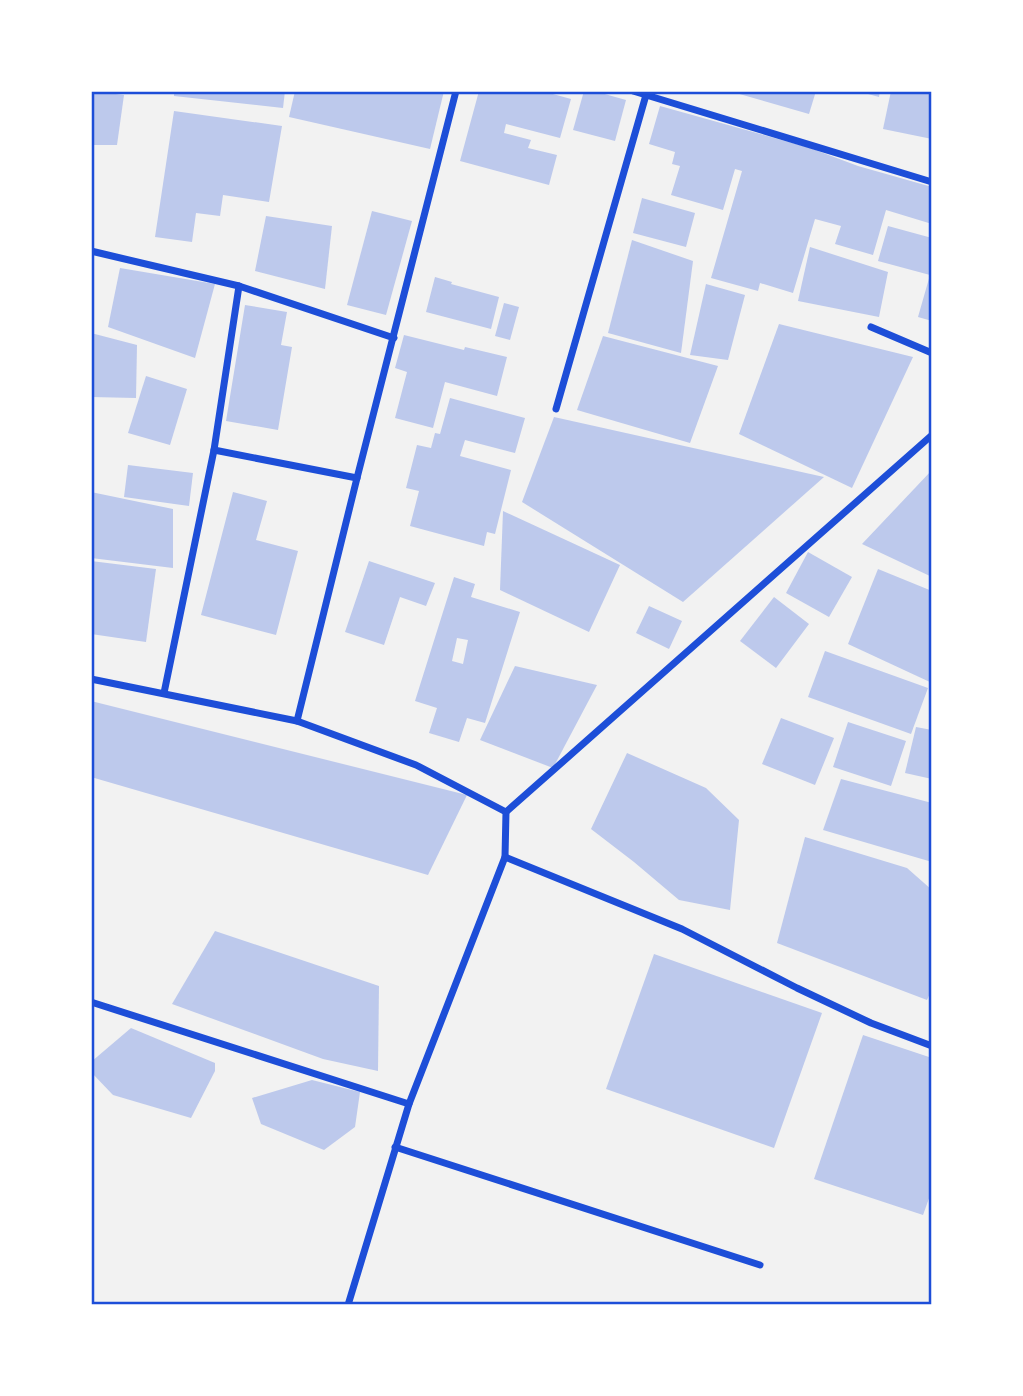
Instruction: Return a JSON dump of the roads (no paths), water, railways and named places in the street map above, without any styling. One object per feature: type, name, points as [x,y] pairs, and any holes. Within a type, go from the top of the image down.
[{"type":"street","points":[[297,720],[456,91]]},
{"type":"street","points":[[634,91],[932,182]]},
{"type":"street","points":[[556,409],[646,95]]},
{"type":"street","points":[[91,251],[239,286],[394,338]]},
{"type":"street","points":[[164,693],[214,450],[239,286]]},
{"type":"street","points":[[871,327],[932,353]]},
{"type":"street","points":[[348,1305],[408,1104],[505,857],[506,812],[932,435]]},
{"type":"street","points":[[214,450],[357,478]]},
{"type":"street","points":[[91,679],[297,720],[416,765],[506,812]]},
{"type":"street","points":[[505,857],[682,929],[871,1023],[932,1046]]},
{"type":"street","points":[[91,1002],[408,1104]]},
{"type":"street","points":[[396,1147],[760,1265]]}]
